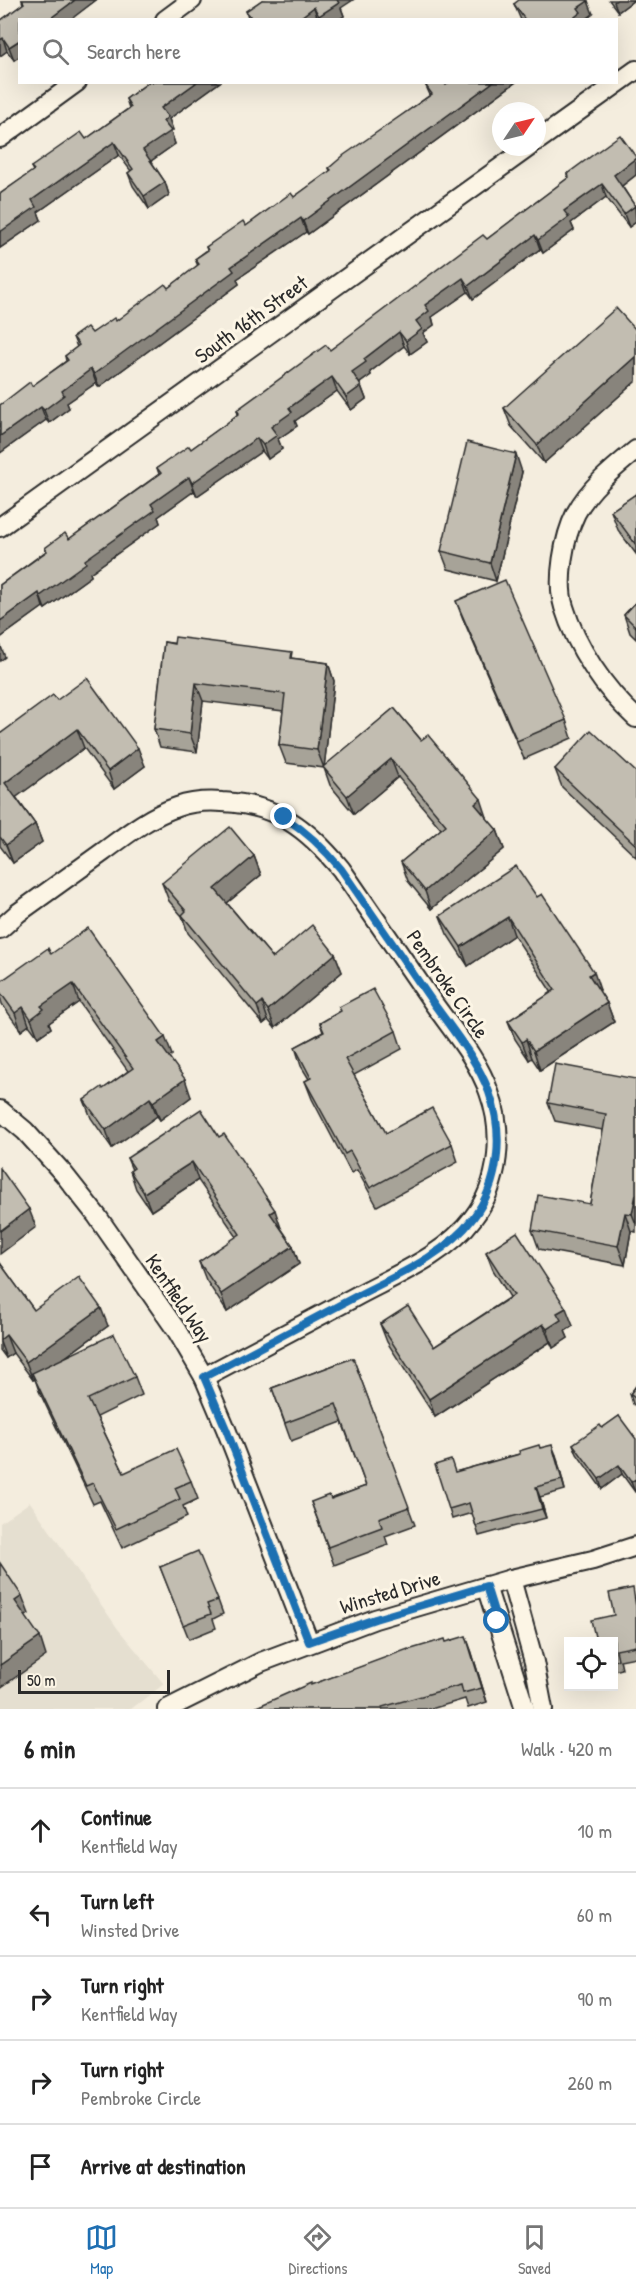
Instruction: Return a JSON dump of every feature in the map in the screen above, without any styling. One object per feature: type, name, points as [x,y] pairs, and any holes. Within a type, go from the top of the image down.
[{"type":"street","points":[[168,18],[192,0]]},
{"type":"street","points":[[618,83],[636,70]]},
{"type":"street","points":[[0,138],[74,84]]},
{"type":"street","points":[[546,135],[616,84]]},
{"type":"street","name":"South 16th Street","points":[[0,528],[517,156]]},
{"type":"street","points":[[636,450],[604,476],[577,512],[568,534],[561,565],[563,605],[577,640],[600,676],[636,718]]},
{"type":"street","name":"Pembroke Circle","points":[[0,929],[18,913],[142,824],[178,807],[211,801],[237,802],[264,808],[303,829],[321,845],[341,869],[471,1057],[489,1092],[498,1125],[498,1151],[485,1198],[474,1218],[457,1236],[407,1269],[204,1377]]},
{"type":"street","name":"Kentfield Way","points":[[0,1110],[33,1140],[90,1207],[177,1331],[204,1377],[309,1642]]},
{"type":"street","name":"Winsted Drive","points":[[167,1709],[211,1686],[309,1642],[375,1619],[511,1579],[593,1560],[636,1546]]},
{"type":"street","points":[[511,1579],[534,1662],[543,1709]]},
{"type":"street","points":[[486,1586],[525,1709]]},
{"type":"shaded area","points":[[30,1502],[118,1629],[164,1684],[131,1709],[0,1709],[0,1523]]},
{"type":"building","points":[[22,0],[75,0],[51,18],[18,18],[18,41],[9,47],[3,38],[0,40],[0,21],[24,3]]},
{"type":"building","points":[[262,0],[337,0],[339,3],[319,16],[314,7],[300,18],[248,18],[250,16],[246,11]]},
{"type":"building","points":[[519,0],[588,1],[578,8],[581,12],[574,18],[524,18],[514,4]]},
{"type":"building","points":[[146,84],[194,84],[161,108],[168,117],[163,121],[171,131],[143,150],[165,182],[144,196],[128,173],[133,169],[114,142],[32,200],[36,207],[0,232],[0,194],[34,170],[31,167],[81,132],[86,139],[131,107],[126,99]]},
{"type":"building","points":[[428,84],[490,84],[303,221],[301,218],[231,267],[234,271],[94,374],[91,369],[62,391],[64,395],[44,410],[41,407],[0,436],[0,405],[30,382],[32,386],[68,360],[65,356],[79,345],[73,337],[87,327],[92,333],[114,318],[116,321],[165,284],[168,288],[199,264],[195,259],[208,250],[206,247],[243,221],[246,226],[291,193],[294,197],[331,170],[329,168],[344,155],[432,94],[426,86]]},
{"type":"building","points":[[620,135],[636,158],[614,175],[635,206],[624,214],[602,184],[564,211],[569,217],[538,240],[535,235],[468,286],[463,278],[425,305],[429,311],[416,321],[422,329],[406,341],[399,332],[364,359],[366,362],[352,372],[361,386],[346,397],[332,377],[289,408],[292,412],[271,427],[277,435],[263,445],[257,438],[192,483],[189,477],[151,504],[155,510],[85,560],[86,563],[0,621],[0,585],[47,551],[45,548],[65,533],[69,539],[161,473],[157,468],[189,446],[191,449],[227,423],[239,413],[237,410],[326,345],[330,350],[483,235],[487,239],[569,177],[567,174]]},
{"type":"building","points":[[616,308],[636,330],[636,356],[537,445],[504,408]]},
{"type":"building","points":[[467,442],[516,454],[490,563],[441,551]]},
{"type":"building","points":[[636,494],[636,545],[611,511]]},
{"type":"building","points":[[505,580],[566,720],[517,741],[456,601]]},
{"type":"building","points":[[636,602],[636,627],[624,615]]},
{"type":"building","points":[[175,637],[292,652],[291,658],[328,663],[317,750],[279,745],[285,694],[196,683],[190,734],[154,729],[164,642],[174,644]]},
{"type":"building","points":[[87,678],[138,748],[108,771],[77,729],[5,783],[35,824],[6,845],[0,837],[0,734],[53,695],[57,700]]},
{"type":"building","points":[[394,708],[421,740],[428,735],[481,799],[475,804],[497,830],[425,891],[401,862],[446,825],[391,759],[347,796],[323,767]]},
{"type":"building","points":[[591,730],[636,772],[636,845],[555,769]]},
{"type":"building","points":[[230,827],[254,856],[215,889],[273,958],[312,925],[335,954],[268,1010],[262,1002],[257,1006],[182,915],[186,911],[162,883]]},
{"type":"building","points":[[516,866],[537,897],[542,894],[594,972],[589,975],[607,1003],[534,1051],[526,1039],[522,1042],[508,1021],[555,990],[508,917],[461,947],[440,916]]},
{"type":"building","points":[[88,928],[165,1037],[158,1042],[185,1079],[153,1102],[150,1098],[106,1130],[84,1100],[133,1068],[73,984],[41,1006],[44,1009],[31,1019],[23,1007],[15,1013],[0,992],[0,982],[48,948],[51,954]]},
{"type":"building","points":[[373,989],[396,1031],[345,1059],[386,1133],[432,1108],[452,1144],[370,1188],[350,1151],[345,1154],[305,1081],[311,1078],[295,1047],[324,1032],[320,1023],[341,1011],[339,1007]]},
{"type":"building","points":[[555,1064],[636,1079],[636,1194],[632,1214],[625,1213],[618,1246],[532,1230],[538,1195],[590,1204],[606,1114],[548,1103]]},
{"type":"building","points":[[201,1109],[219,1137],[224,1134],[275,1210],[270,1213],[293,1246],[221,1294],[199,1262],[240,1234],[192,1162],[144,1193],[130,1171],[134,1168],[127,1158]]},
{"type":"building","points":[[0,1168],[29,1209],[0,1231]]},
{"type":"building","points":[[517,1232],[566,1308],[557,1313],[561,1320],[547,1329],[543,1324],[429,1399],[380,1324],[408,1306],[434,1347],[514,1295],[486,1252]]},
{"type":"building","points":[[0,1263],[34,1310],[79,1277],[101,1308],[26,1362],[6,1335],[0,1340]]},
{"type":"building","points":[[114,1334],[135,1377],[88,1399],[124,1473],[176,1449],[191,1481],[175,1488],[180,1499],[116,1529],[93,1483],[86,1486],[32,1373]]},
{"type":"building","points":[[353,1358],[409,1507],[379,1518],[382,1527],[328,1547],[311,1502],[329,1495],[331,1499],[366,1486],[336,1404],[285,1423],[272,1388]]},
{"type":"building","points":[[636,1386],[636,1399],[630,1394]]},
{"type":"building","points":[[619,1416],[636,1439],[636,1479],[631,1482],[619,1465],[599,1479],[573,1444],[600,1425],[602,1428]]},
{"type":"building","points":[[539,1445],[540,1448],[552,1445],[562,1480],[536,1487],[542,1509],[476,1526],[469,1503],[449,1509],[435,1465],[451,1460],[455,1472],[520,1454],[519,1451]]},
{"type":"building","points":[[198,1551],[218,1600],[207,1604],[211,1614],[183,1625],[160,1567]]},
{"type":"building","points":[[0,1563],[22,1596],[15,1601],[40,1637],[0,1665]]},
{"type":"building","points":[[633,1588],[636,1607],[636,1646],[618,1650],[618,1637],[595,1637],[591,1620],[614,1615],[609,1593]]},
{"type":"building","points":[[466,1636],[482,1688],[463,1693],[461,1685],[382,1707],[382,1709],[252,1709],[311,1683],[311,1685],[408,1649]]},
{"type":"route","points":[[284,817],[303,829],[321,845],[341,869],[471,1057],[489,1092],[498,1125],[498,1151],[485,1198],[474,1218],[438,1251],[204,1377],[309,1642],[375,1619],[486,1586],[497,1621]]}]
